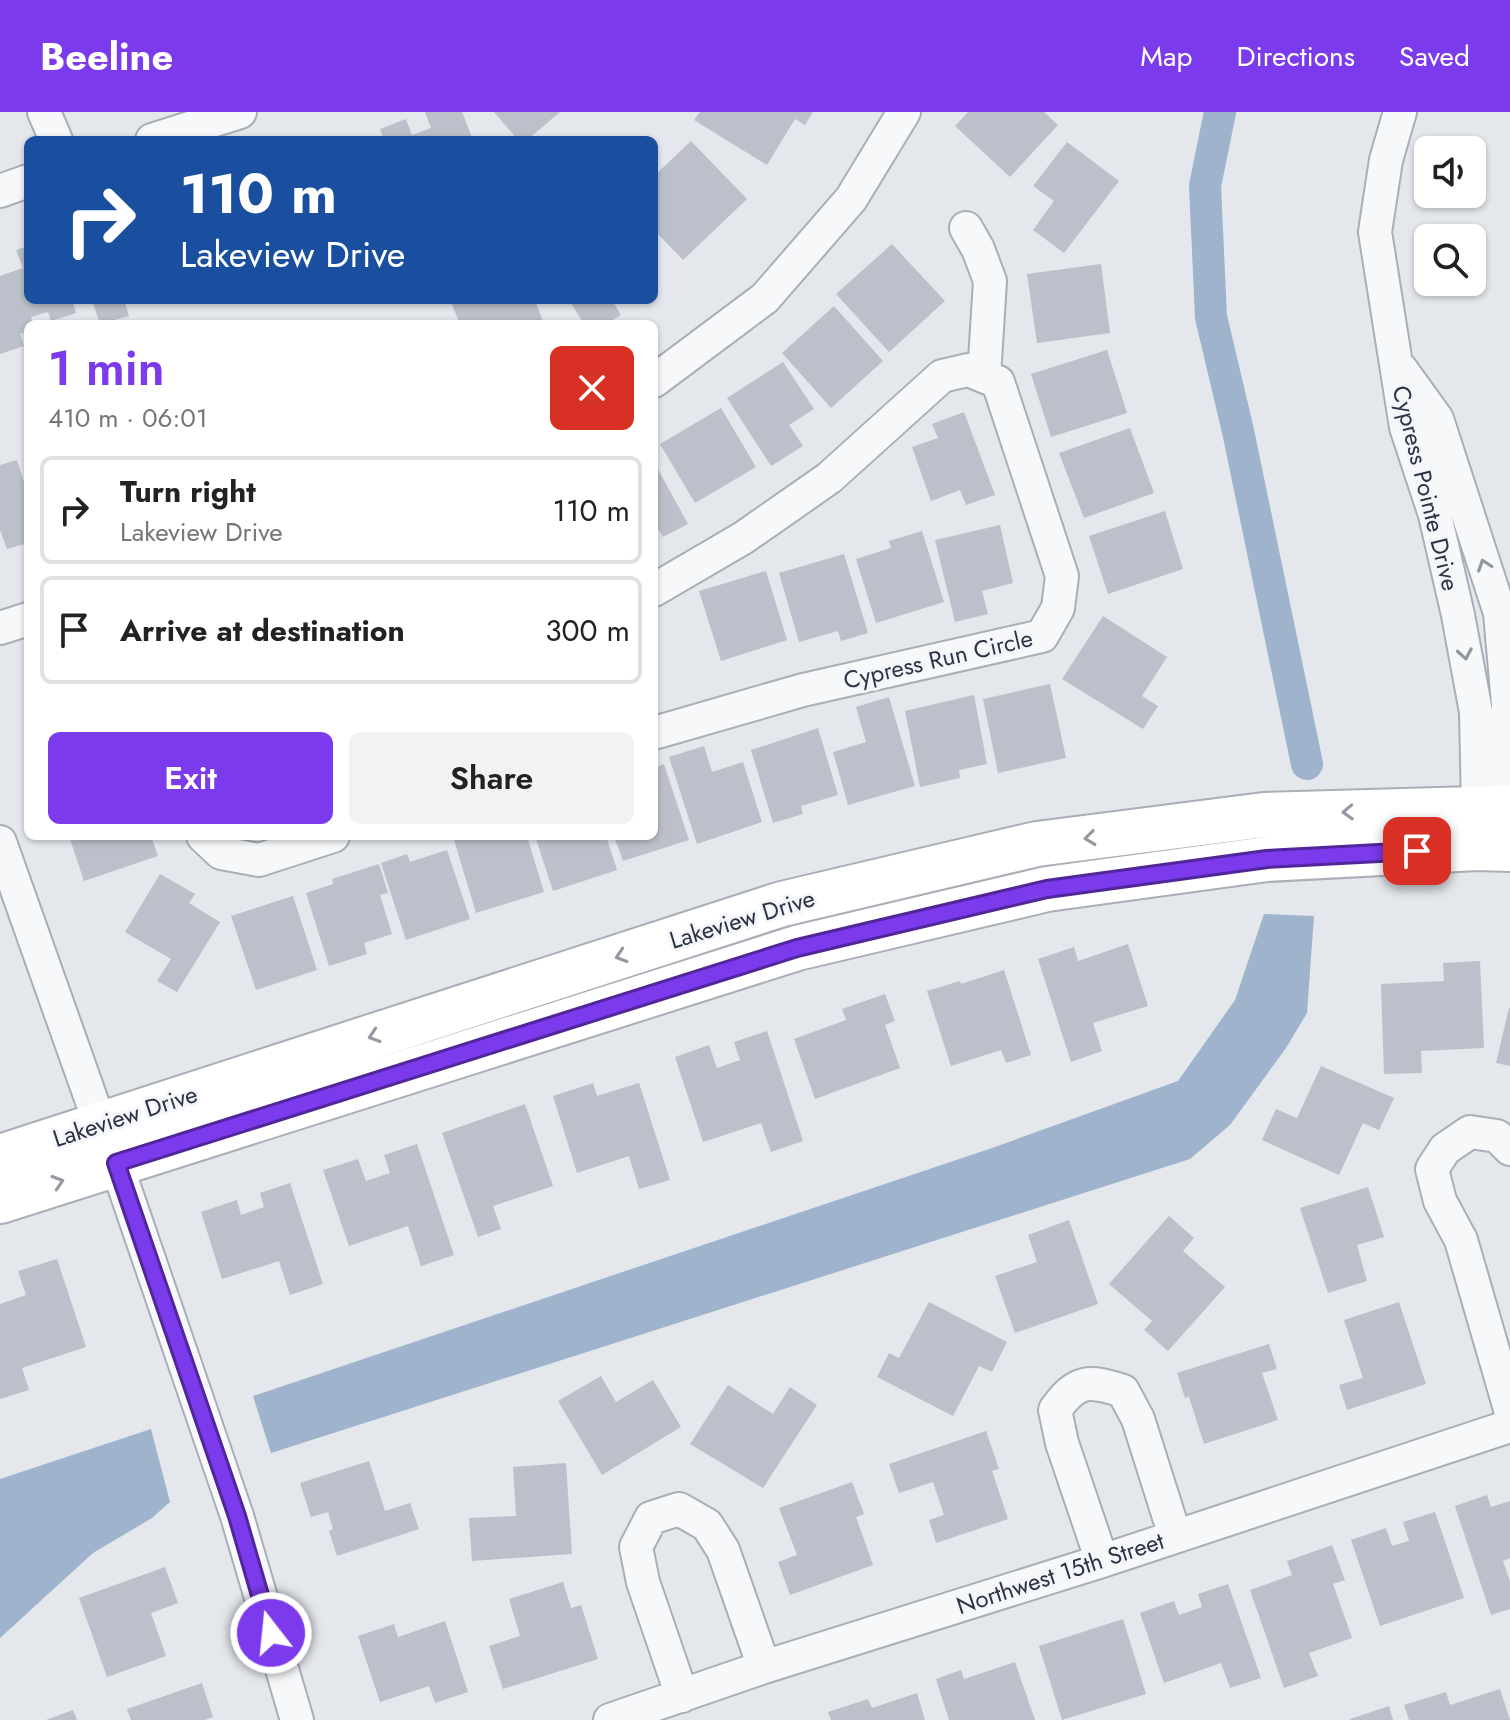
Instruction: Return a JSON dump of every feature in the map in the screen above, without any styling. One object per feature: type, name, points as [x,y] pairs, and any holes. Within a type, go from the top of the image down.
[{"type":"street","points":[[44,112],[54,136]]},
{"type":"street","points":[[165,136],[240,112]]},
{"type":"street","points":[[658,378],[765,298],[851,199],[904,112]]},
{"type":"street","name":"Cypress Pointe Drive","points":[[1400,112],[1386,160],[1375,232],[1406,427],[1435,515],[1501,818]]},
{"type":"street","points":[[0,191],[24,182]]},
{"type":"street","points":[[658,588],[743,538],[829,478],[942,376],[968,370],[984,376],[990,281],[966,228]]},
{"type":"street","name":"Cypress Pointe Drive","points":[[1395,360],[1437,419],[1505,612],[1508,704],[1501,818]]},
{"type":"street","name":"Cypress Run Circle","points":[[658,732],[803,690],[1042,636],[1058,608],[1062,576],[998,382],[984,376]]},
{"type":"street","name":"Cypress Pointe Drive","points":[[1458,615],[1505,612]]},
{"type":"street","points":[[0,628],[24,620]]},
{"type":"street","name":"Lakeview Drive","points":[[0,1201],[108,1144],[782,904],[1037,844],[1264,815],[1501,818]]},
{"type":"street","points":[[207,840],[221,853],[259,860],[321,840]]},
{"type":"street","points":[[0,842],[237,1516],[297,1720]]},
{"type":"street","points":[[1510,1149],[1497,1136],[1470,1132],[1445,1149],[1432,1169],[1440,1201],[1461,1240],[1510,1409]]},
{"type":"street","name":"Lakeview Drive","points":[[0,1157],[108,1144]]},
{"type":"street","points":[[1102,1561],[1062,1443],[1055,1410],[1069,1390],[1094,1381],[1123,1391],[1138,1419],[1175,1536]]},
{"type":"street","name":"Northwest 15th Street","points":[[610,1720],[764,1667],[1102,1561],[1510,1426]]},
{"type":"street","points":[[682,1696],[643,1582],[636,1547],[651,1518],[679,1509],[707,1525],[723,1550],[764,1667]]},
{"type":"water","points":[[1264,914],[1314,916],[1307,1013],[1286,1048],[1230,1125],[1190,1159],[271,1453],[253,1396],[992,1148],[1178,1081],[1235,1000]]},
{"type":"water","points":[[151,1429],[170,1502],[152,1518],[93,1553],[0,1638],[0,1479]]},
{"type":"building","points":[[425,112],[462,112],[471,136],[383,136],[380,129],[406,119],[412,135],[431,128]]},
{"type":"building","points":[[494,112],[560,112],[532,136],[515,136]]},
{"type":"building","points":[[700,112],[813,112],[805,125],[795,119],[767,165],[694,120]]},
{"type":"building","points":[[968,112],[1044,112],[1058,125],[1010,177],[955,126]]},
{"type":"building","points":[[691,141],[747,199],[683,260],[658,234],[658,172]]},
{"type":"building","points":[[1067,142],[1119,181],[1064,253],[1033,230],[1054,201],[1033,186]]},
{"type":"building","points":[[892,244],[945,301],[889,352],[836,294]]},
{"type":"building","points":[[24,247],[24,304],[73,304],[76,313],[51,320],[48,312],[31,317],[32,320],[24,320],[24,332],[20,334],[24,346],[0,354],[0,276],[23,268],[16,250]]},
{"type":"building","points":[[1101,264],[1110,333],[1037,343],[1027,274]]},
{"type":"building","points":[[93,304],[125,304],[129,316],[99,320]]},
{"type":"building","points":[[452,304],[536,304],[542,320],[458,320]]},
{"type":"building","points":[[572,304],[614,304],[621,315],[613,320],[582,320]]},
{"type":"building","points":[[834,306],[883,361],[831,408],[782,353]]},
{"type":"building","points":[[1107,350],[1127,413],[1051,437],[1031,374]]},
{"type":"building","points":[[783,362],[814,409],[789,425],[803,446],[771,466],[727,398]]},
{"type":"building","points":[[721,408],[756,467],[695,503],[660,444]]},
{"type":"building","points":[[964,412],[995,495],[966,505],[960,490],[931,501],[912,447],[938,438],[932,424]]},
{"type":"building","points":[[1130,428],[1154,493],[1084,518],[1059,453]]},
{"type":"building","points":[[17,460],[24,482],[24,544],[7,549],[0,530],[0,465]]},
{"type":"building","points":[[658,469],[688,524],[663,537],[658,528]]},
{"type":"building","points":[[1165,511],[1183,569],[1108,594],[1089,536]]},
{"type":"building","points":[[1000,525],[1013,583],[982,591],[988,614],[955,622],[935,540]]},
{"type":"building","points":[[922,531],[944,602],[876,623],[856,559],[891,548],[889,541]]},
{"type":"building","points":[[844,554],[868,633],[841,641],[838,631],[799,642],[779,573]]},
{"type":"building","points":[[766,571],[787,640],[721,661],[699,591]]},
{"type":"building","points":[[1103,616],[1167,657],[1142,696],[1158,706],[1143,729],[1062,679]]},
{"type":"building","points":[[1050,684],[1066,758],[998,773],[983,699]]},
{"type":"building","points":[[974,695],[987,764],[959,770],[960,778],[920,787],[905,711]]},
{"type":"building","points":[[889,697],[915,786],[848,805],[833,752],[866,742],[856,707]]},
{"type":"building","points":[[818,728],[838,795],[801,806],[803,814],[773,823],[751,750]]},
{"type":"building","points":[[704,746],[712,772],[743,762],[762,822],[697,844],[669,757]]},
{"type":"building","points":[[664,764],[689,840],[623,861],[615,840],[658,840],[658,766]]},
{"type":"building","points":[[70,840],[152,840],[158,856],[84,881]]},
{"type":"building","points":[[454,840],[528,840],[544,892],[476,913]]},
{"type":"building","points":[[536,840],[607,840],[617,870],[553,891]]},
{"type":"building","points":[[447,850],[470,919],[406,940],[381,863],[407,854],[410,862]]},
{"type":"building","points":[[379,864],[388,893],[380,895],[392,934],[364,943],[367,954],[329,966],[306,893],[333,884],[332,879]]},
{"type":"building","points":[[160,874],[195,894],[189,903],[220,922],[177,992],[157,981],[171,959],[125,932]]},
{"type":"building","points":[[293,896],[317,970],[256,990],[231,916]]},
{"type":"building","points":[[1128,944],[1148,1006],[1093,1023],[1102,1051],[1071,1062],[1038,959],[1074,947],[1078,961]]},
{"type":"building","points":[[1480,961],[1484,1048],[1421,1051],[1422,1073],[1384,1074],[1381,984],[1444,981],[1443,963]]},
{"type":"building","points":[[1004,970],[1031,1055],[1006,1063],[1001,1050],[951,1066],[927,991]]},
{"type":"building","points":[[885,994],[895,1021],[885,1025],[900,1068],[815,1099],[794,1039],[846,1020],[842,1009]]},
{"type":"building","points":[[1510,1008],[1510,1066],[1496,1063]]},
{"type":"building","points":[[767,1031],[803,1141],[771,1152],[761,1123],[703,1142],[675,1057],[709,1045],[717,1068],[740,1060],[734,1042]]},
{"type":"building","points":[[1321,1066],[1394,1098],[1379,1130],[1363,1123],[1339,1175],[1262,1140],[1276,1109],[1297,1118]]},
{"type":"building","points":[[593,1083],[597,1096],[639,1083],[670,1180],[639,1189],[629,1156],[577,1173],[553,1096]]},
{"type":"building","points":[[525,1104],[553,1186],[493,1206],[501,1229],[478,1237],[442,1133]]},
{"type":"building","points":[[417,1144],[454,1255],[421,1266],[408,1226],[349,1246],[323,1170],[358,1159],[366,1181],[390,1173],[384,1155]]},
{"type":"building","points":[[290,1183],[323,1284],[290,1295],[279,1261],[222,1279],[201,1212],[237,1200],[241,1215],[264,1207],[260,1193]]},
{"type":"building","points":[[1368,1187],[1384,1237],[1357,1245],[1367,1281],[1328,1293],[1300,1208]]},
{"type":"building","points":[[1169,1216],[1194,1238],[1183,1251],[1225,1287],[1168,1351],[1144,1330],[1152,1321],[1109,1284]]},
{"type":"building","points":[[1069,1220],[1098,1304],[1015,1333],[995,1276],[1037,1262],[1028,1235]]},
{"type":"building","points":[[57,1259],[86,1347],[22,1368],[29,1390],[0,1399],[0,1304],[26,1295],[18,1271]]},
{"type":"building","points":[[929,1302],[1007,1342],[992,1372],[979,1366],[953,1416],[877,1377],[889,1353],[899,1358]]},
{"type":"building","points":[[1399,1302],[1426,1384],[1347,1410],[1339,1385],[1363,1378],[1344,1320]]},
{"type":"building","points":[[1269,1344],[1277,1369],[1262,1373],[1278,1420],[1204,1444],[1189,1397],[1185,1398],[1177,1373]]},
{"type":"building","points":[[601,1376],[616,1402],[653,1380],[681,1427],[602,1475],[558,1401]]},
{"type":"building","points":[[728,1385],[773,1414],[790,1387],[817,1405],[763,1488],[690,1444]]},
{"type":"building","points":[[986,1431],[999,1469],[992,1471],[1008,1519],[936,1543],[929,1520],[944,1515],[933,1482],[899,1493],[889,1464]]},
{"type":"building","points":[[369,1461],[385,1511],[410,1503],[419,1529],[337,1556],[329,1531],[333,1529],[328,1512],[311,1517],[300,1483]]},
{"type":"building","points":[[566,1463],[572,1554],[472,1561],[469,1518],[516,1516],[513,1467]]},
{"type":"building","points":[[852,1482],[864,1514],[856,1517],[873,1565],[790,1595],[778,1562],[797,1555],[779,1508]]},
{"type":"building","points":[[1487,1495],[1491,1507],[1510,1501],[1510,1558],[1503,1561],[1510,1581],[1510,1609],[1491,1615],[1455,1506]]},
{"type":"building","points":[[1435,1512],[1464,1598],[1380,1626],[1351,1540],[1386,1528],[1392,1546],[1409,1541],[1403,1522]]},
{"type":"building","points":[[1332,1545],[1345,1580],[1333,1584],[1352,1638],[1309,1653],[1318,1676],[1284,1688],[1250,1590],[1292,1575],[1287,1561]]},
{"type":"building","points":[[165,1567],[178,1603],[151,1613],[166,1656],[107,1677],[79,1598]]},
{"type":"building","points":[[563,1582],[571,1608],[581,1605],[598,1659],[503,1689],[489,1646],[520,1636],[509,1599]]},
{"type":"building","points":[[1228,1584],[1261,1678],[1230,1688],[1221,1663],[1164,1683],[1140,1613],[1174,1601],[1179,1615],[1202,1607],[1198,1594]]},
{"type":"building","points":[[1123,1619],[1146,1694],[1062,1720],[1039,1646]]},
{"type":"building","points":[[445,1621],[468,1692],[435,1703],[429,1686],[380,1702],[358,1636],[394,1624],[398,1637]]},
{"type":"building","points":[[1015,1662],[1035,1720],[949,1720],[936,1679],[961,1670],[964,1679]]},
{"type":"building","points":[[202,1683],[213,1717],[205,1720],[131,1720],[127,1709]]},
{"type":"building","points":[[1500,1689],[1510,1720],[1409,1720],[1404,1705],[1446,1692],[1450,1705]]},
{"type":"building","points":[[917,1693],[925,1720],[831,1720],[828,1712],[868,1699],[872,1708]]},
{"type":"building","points":[[1389,1706],[1393,1720],[1350,1720],[1350,1719]]},
{"type":"building","points":[[73,1710],[77,1720],[46,1720]]},
{"type":"waterway","points":[[1220,112],[1205,186],[1211,317],[1238,431],[1307,764]]},
{"type":"route","points":[[271,1633],[237,1516],[116,1163],[797,948],[1047,889],[1267,859],[1417,851]]}]
